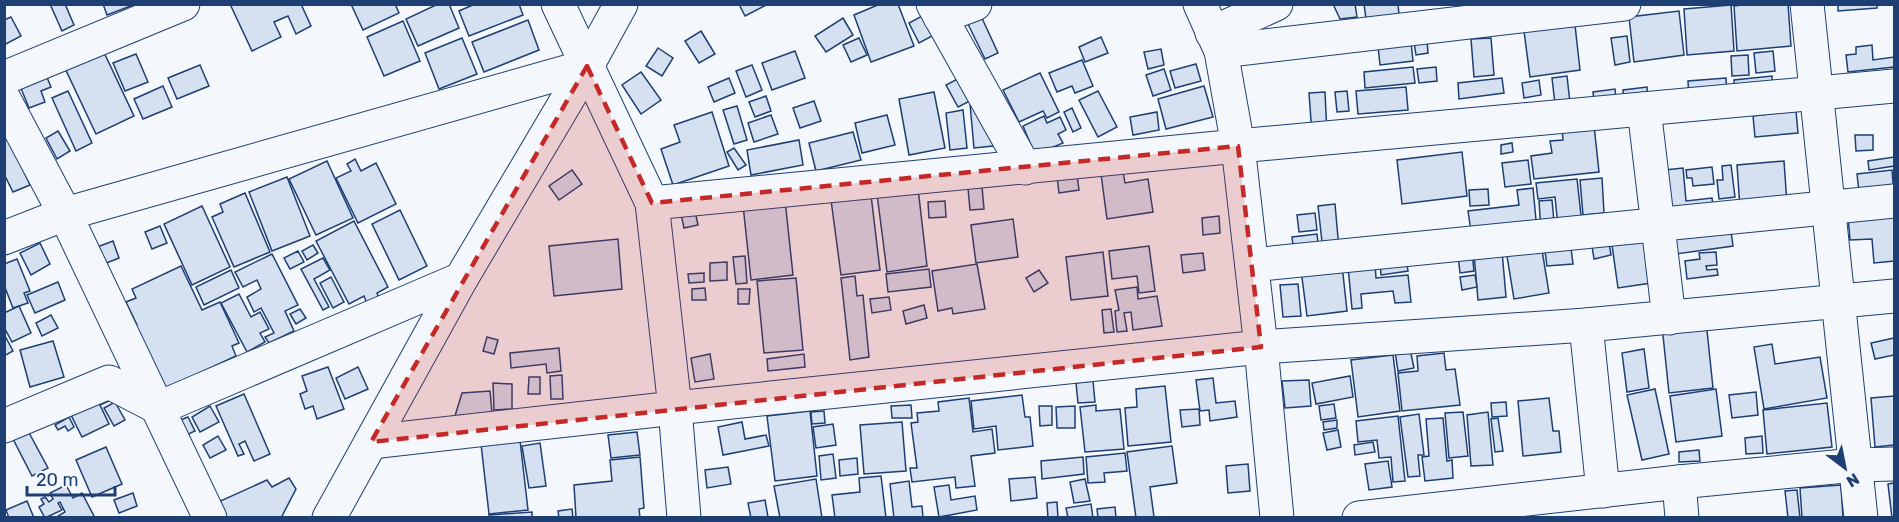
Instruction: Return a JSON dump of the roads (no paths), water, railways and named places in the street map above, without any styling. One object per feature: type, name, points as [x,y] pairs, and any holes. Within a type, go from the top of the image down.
[{"type":"street","points":[[558,4],[652,203],[675,408],[684,518]]},
{"type":"street","points":[[328,518],[461,279],[621,4]]},
{"type":"street","points":[[975,4],[937,11],[1025,168]]},
{"type":"street","points":[[1211,30],[1276,4]]},
{"type":"street","points":[[1211,30],[1624,4]]},
{"type":"street","points":[[1807,4],[1861,518]]},
{"type":"street","points":[[4,78],[176,6]]},
{"type":"street","points":[[1211,30],[1238,146],[1261,347],[1277,518]]},
{"type":"street","points":[[4,238],[65,214],[587,66]]},
{"type":"street","points":[[652,203],[1894,86]]},
{"type":"street","points":[[4,99],[65,214],[210,518]]},
{"type":"street","points":[[1644,109],[1669,318]]},
{"type":"street","points":[[1252,265],[1894,201]]},
{"type":"street","points":[[159,408],[461,279]]},
{"type":"street","points":[[370,442],[1261,347],[1586,326],[1894,296]]},
{"type":"street","points":[[1586,326],[1603,491]]},
{"type":"street","points":[[4,426],[109,382],[159,408]]},
{"type":"street","points":[[1359,518],[1679,482],[1855,465],[1894,464]]},
{"type":"street","points":[[1679,482],[1682,518]]}]
